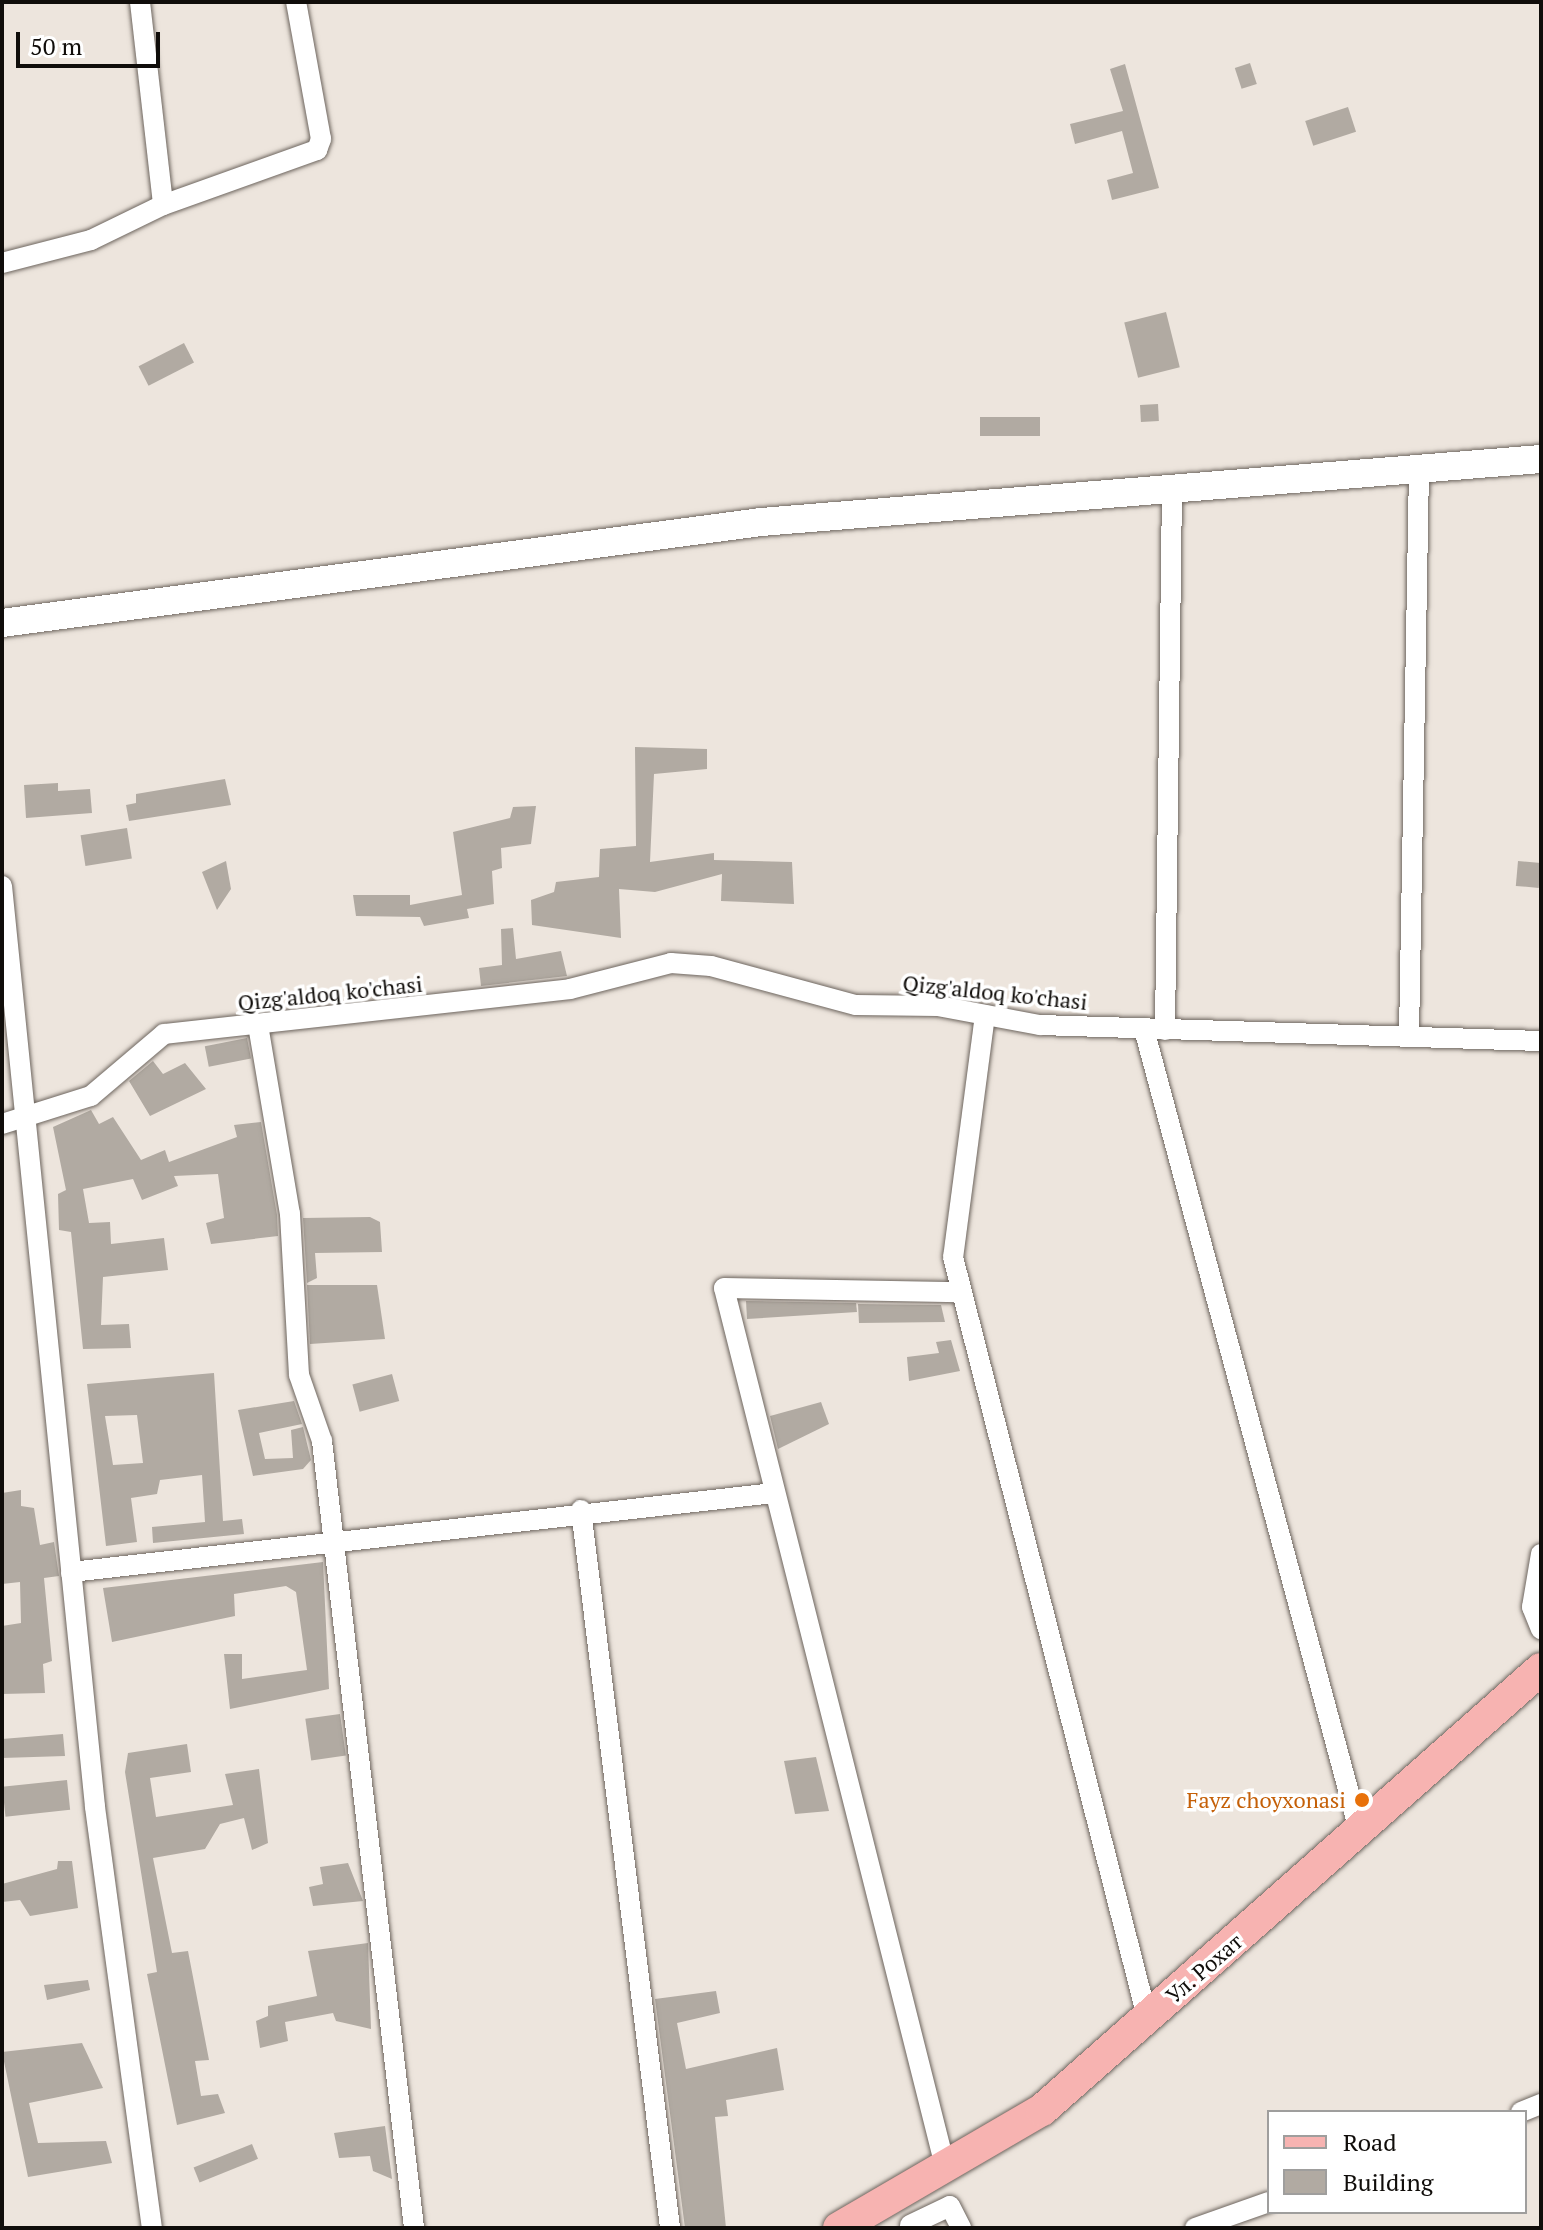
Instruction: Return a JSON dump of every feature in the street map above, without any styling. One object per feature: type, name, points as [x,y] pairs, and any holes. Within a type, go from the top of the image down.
[{"type":"main road","name":"Ул. Рохат","points":[[839,2228],[1042,2110],[1541,1669]]},
{"type":"street","points":[[140,2],[163,205]]},
{"type":"street","points":[[2,263],[91,240],[163,205],[317,150],[321,139],[296,2]]},
{"type":"street","points":[[2,623],[761,522],[1419,466],[1541,459]]},
{"type":"street","points":[[1409,1036],[1419,466]]},
{"type":"street","points":[[1172,488],[1155,1029],[1359,1830]]},
{"type":"street","points":[[2,886],[71,1572],[152,2228]]},
{"type":"street","name":"Qizg'aldoq ko'chasi","points":[[2,1124],[91,1096],[164,1034],[570,989],[671,963],[711,966],[856,1005],[985,1015],[1040,1025],[1541,1041]]},
{"type":"street","points":[[985,1015],[953,1257],[1147,2017]]},
{"type":"street","points":[[258,1025],[290,1214],[299,1375],[322,1441],[414,2228]]},
{"type":"street","points":[[945,2166],[724,1288],[961,1292]]},
{"type":"street","points":[[71,1572],[581,1510],[774,1493]]},
{"type":"street","points":[[581,1510],[670,2228]]},
{"type":"street","points":[[1541,1554],[1532,1607],[1541,1629]]},
{"type":"street","points":[[895,2196],[910,2227],[950,2206],[961,2228]]},
{"type":"street","points":[[1195,2228],[1267,2203]]},
{"type":"building","points":[[1250,63],[1257,84],[1242,89],[1235,68]]},
{"type":"building","points":[[1125,64],[1159,188],[1112,200],[1107,180],[1133,173],[1122,131],[1075,144],[1070,124],[1123,111],[1110,69]]},
{"type":"building","points":[[1348,107],[1356,132],[1313,146],[1305,121]]},
{"type":"building","points":[[1166,312],[1180,367],[1138,378],[1124,322]]},
{"type":"building","points":[[184,343],[194,363],[149,386],[139,366]]},
{"type":"building","points":[[1158,404],[1159,421],[1141,422],[1140,405]]},
{"type":"building","points":[[980,417],[1040,417],[1040,436],[980,436]]},
{"type":"building","points":[[635,747],[707,749],[707,769],[654,774],[650,862],[714,853],[714,860],[792,862],[794,904],[721,901],[722,874],[655,892],[619,889],[621,938],[532,925],[531,900],[554,892],[556,882],[599,877],[600,849],[636,846]]},
{"type":"building","points":[[225,779],[231,805],[129,821],[126,805],[136,803],[136,794]]},
{"type":"building","points":[[58,783],[58,791],[90,789],[92,813],[26,818],[24,785]]},
{"type":"building","points":[[536,806],[531,844],[501,848],[502,868],[492,871],[494,904],[467,909],[469,918],[424,926],[420,917],[356,916],[353,895],[410,895],[410,905],[462,895],[453,832],[510,818],[513,807]]},
{"type":"building","points":[[127,828],[132,859],[85,866],[81,835]]},
{"type":"building","points":[[226,861],[231,889],[217,910],[202,872]]},
{"type":"building","points":[[1518,861],[1541,863],[1539,888],[1516,886]]},
{"type":"building","points":[[513,928],[516,959],[561,951],[567,976],[481,986],[479,968],[502,965],[501,929]]},
{"type":"building","points":[[247,1038],[251,1059],[209,1067],[205,1046]]},
{"type":"building","points":[[153,1061],[163,1074],[185,1063],[206,1089],[150,1116],[129,1081]]},
{"type":"building","points":[[91,1110],[99,1124],[113,1117],[141,1160],[165,1150],[169,1162],[237,1137],[234,1125],[261,1122],[277,1215],[278,1236],[211,1244],[206,1223],[224,1218],[218,1174],[174,1176],[178,1186],[142,1200],[133,1179],[83,1189],[89,1223],[110,1222],[111,1244],[164,1238],[168,1270],[103,1277],[101,1325],[129,1324],[131,1348],[83,1349],[71,1232],[59,1230],[58,1194],[66,1190],[53,1127]]},
{"type":"building","points":[[370,1217],[380,1222],[382,1252],[315,1253],[317,1278],[307,1283],[303,1218]]},
{"type":"building","points":[[307,1285],[377,1285],[385,1339],[310,1344]]},
{"type":"building","points":[[746,1301],[856,1303],[857,1312],[747,1319]]},
{"type":"building","points":[[858,1304],[941,1305],[945,1322],[859,1323]]},
{"type":"building","points":[[951,1340],[960,1371],[909,1381],[907,1357],[939,1353],[936,1342]]},
{"type":"building","points":[[214,1373],[223,1521],[242,1519],[244,1534],[153,1543],[152,1527],[205,1522],[202,1475],[160,1480],[157,1494],[131,1498],[137,1542],[106,1546],[87,1384]],"holes":[[[137,1415],[143,1463],[113,1465],[105,1416]]]},
{"type":"building","points":[[392,1374],[399,1401],[360,1412],[352,1385]]},
{"type":"building","points":[[294,1401],[302,1424],[259,1433],[265,1459],[293,1458],[291,1430],[303,1427],[311,1460],[303,1469],[253,1476],[238,1410]]},
{"type":"building","points":[[821,1402],[829,1424],[778,1449],[770,1416]]},
{"type":"building","points":[[21,1490],[21,1506],[34,1508],[40,1545],[54,1542],[59,1576],[44,1578],[52,1661],[43,1664],[45,1693],[2,1694],[2,1626],[21,1623],[20,1582],[2,1584],[2,1493]]},
{"type":"building","points":[[323,1562],[329,1689],[230,1709],[224,1654],[242,1654],[242,1679],[307,1670],[296,1592],[286,1586],[234,1594],[235,1616],[112,1642],[103,1588]]},
{"type":"building","points":[[340,1714],[346,1756],[311,1760],[305,1719]]},
{"type":"building","points":[[63,1734],[65,1756],[2,1758],[2,1739]]},
{"type":"building","points":[[187,1744],[191,1772],[150,1778],[156,1817],[233,1805],[225,1774],[259,1769],[268,1843],[252,1850],[244,1818],[220,1824],[205,1849],[153,1858],[172,1953],[188,1951],[209,2060],[195,2061],[201,2096],[218,2094],[225,2113],[177,2125],[147,1974],[157,1972],[125,1772],[128,1753]]},
{"type":"building","points":[[816,1757],[829,1811],[795,1814],[784,1761]]},
{"type":"building","points":[[67,1780],[70,1810],[5,1817],[2,1787]]},
{"type":"building","points":[[58,1861],[72,1861],[78,1908],[30,1916],[20,1900],[2,1902],[2,1884],[57,1869]]},
{"type":"building","points":[[348,1863],[363,1901],[313,1906],[309,1887],[323,1884],[320,1867]]},
{"type":"building","points":[[368,1943],[371,2029],[336,2021],[333,2013],[285,2022],[288,2041],[260,2048],[256,2021],[268,2016],[268,2006],[317,1996],[308,1951]]},
{"type":"building","points":[[88,1980],[90,1990],[47,2000],[44,1985]]},
{"type":"building","points":[[716,1991],[720,2013],[677,2023],[686,2069],[777,2048],[784,2090],[726,2100],[728,2116],[715,2117],[726,2228],[685,2228],[655,1999]]},
{"type":"building","points":[[82,2043],[103,2088],[29,2103],[38,2143],[106,2141],[112,2163],[28,2177],[2,2052]]},
{"type":"building","points":[[385,2126],[392,2179],[373,2171],[370,2156],[339,2158],[334,2133]]},
{"type":"building","points":[[252,2144],[258,2159],[200,2182],[194,2168]]},
{"type":"place","name":"Fayz choyxonasi","points":[[1362,1800]]}]
